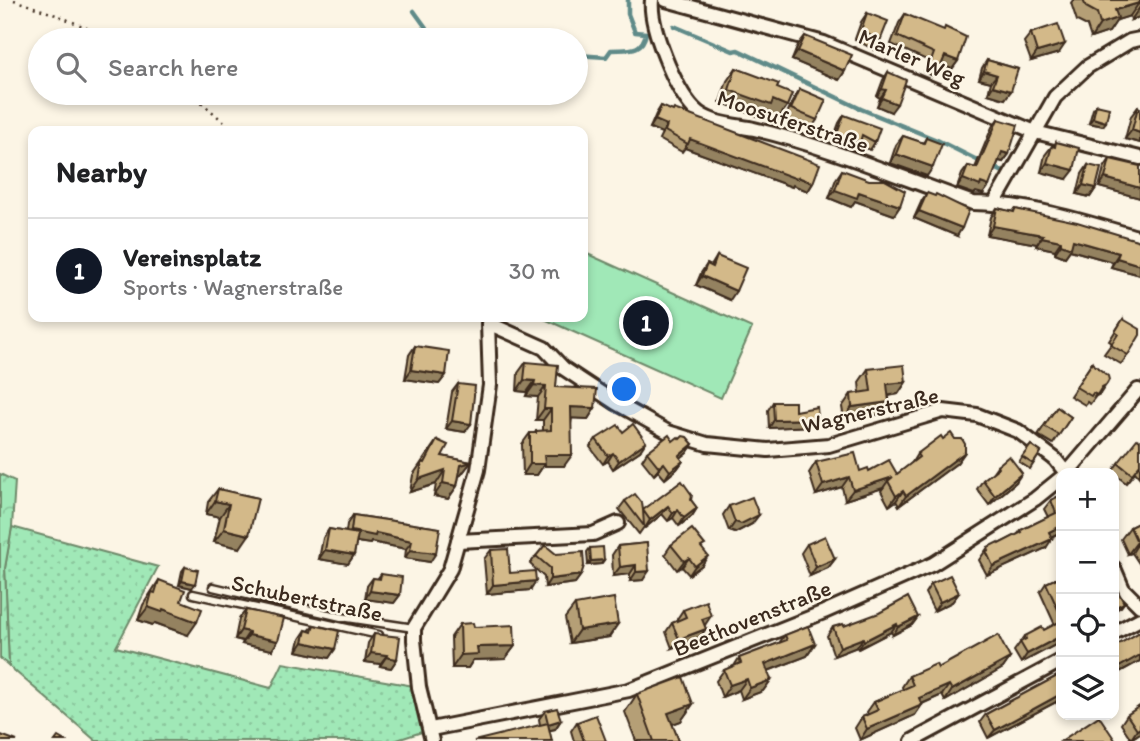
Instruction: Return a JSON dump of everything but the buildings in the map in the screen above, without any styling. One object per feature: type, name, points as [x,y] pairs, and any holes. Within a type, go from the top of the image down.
[{"type":"street","name":"Moosuferstraße","points":[[652,0],[652,18],[656,33],[671,69],[694,109],[711,120],[781,136],[973,203],[1046,212],[1140,238]]},
{"type":"street","name":"Marler Weg","points":[[666,0],[824,43],[1035,132],[1140,158]]},
{"type":"street","points":[[994,204],[1055,97],[1087,67],[1130,41],[1140,38]]},
{"type":"street","name":"Wagnerstraße","points":[[458,541],[478,470],[490,385],[488,323],[544,348],[563,368],[616,403],[668,432],[707,444],[768,450],[829,445],[943,411],[977,415],[1018,431],[1063,468]]},
{"type":"street","points":[[1071,468],[1139,390]]},
{"type":"street","name":"Beethovenstraße","points":[[431,735],[629,690],[824,612],[933,564],[1035,499],[1056,482]]},
{"type":"street","points":[[431,735],[409,635],[450,569],[458,541],[593,534],[618,523]]},
{"type":"street","points":[[1119,580],[1123,589],[1140,606]]},
{"type":"street","points":[[1119,630],[1140,619]]},
{"type":"street","points":[[912,741],[1056,664]]},
{"type":"lane","name":"Schubertstraße","points":[[213,587],[409,635]]},
{"type":"lane","name":"Schubertstraße","points":[[192,594],[386,636]]},
{"type":"path","points":[[14,0],[87,28]]},
{"type":"path","points":[[205,105],[228,126]]},
{"type":"green space","points":[[588,254],[752,328],[721,398],[551,322],[588,322]]},
{"type":"green space","points":[[0,474],[15,481],[12,527],[5,568],[9,666],[0,658]]},
{"type":"green space","points":[[12,527],[158,567],[116,647],[271,688],[283,663],[419,687],[431,729],[394,741],[96,741],[9,666],[5,568]]},
{"type":"waterway","points":[[588,56],[606,57],[611,50],[633,49],[641,44],[646,33],[635,32],[628,14],[628,0]]},
{"type":"waterway","points":[[414,11],[426,28]]},
{"type":"waterway","points":[[674,26],[733,51],[738,50],[983,163]]},
{"type":"waterway","points":[[991,166],[1005,173]]},
{"type":"place","name":"Vereinsplatz","points":[[646,323]]}]
